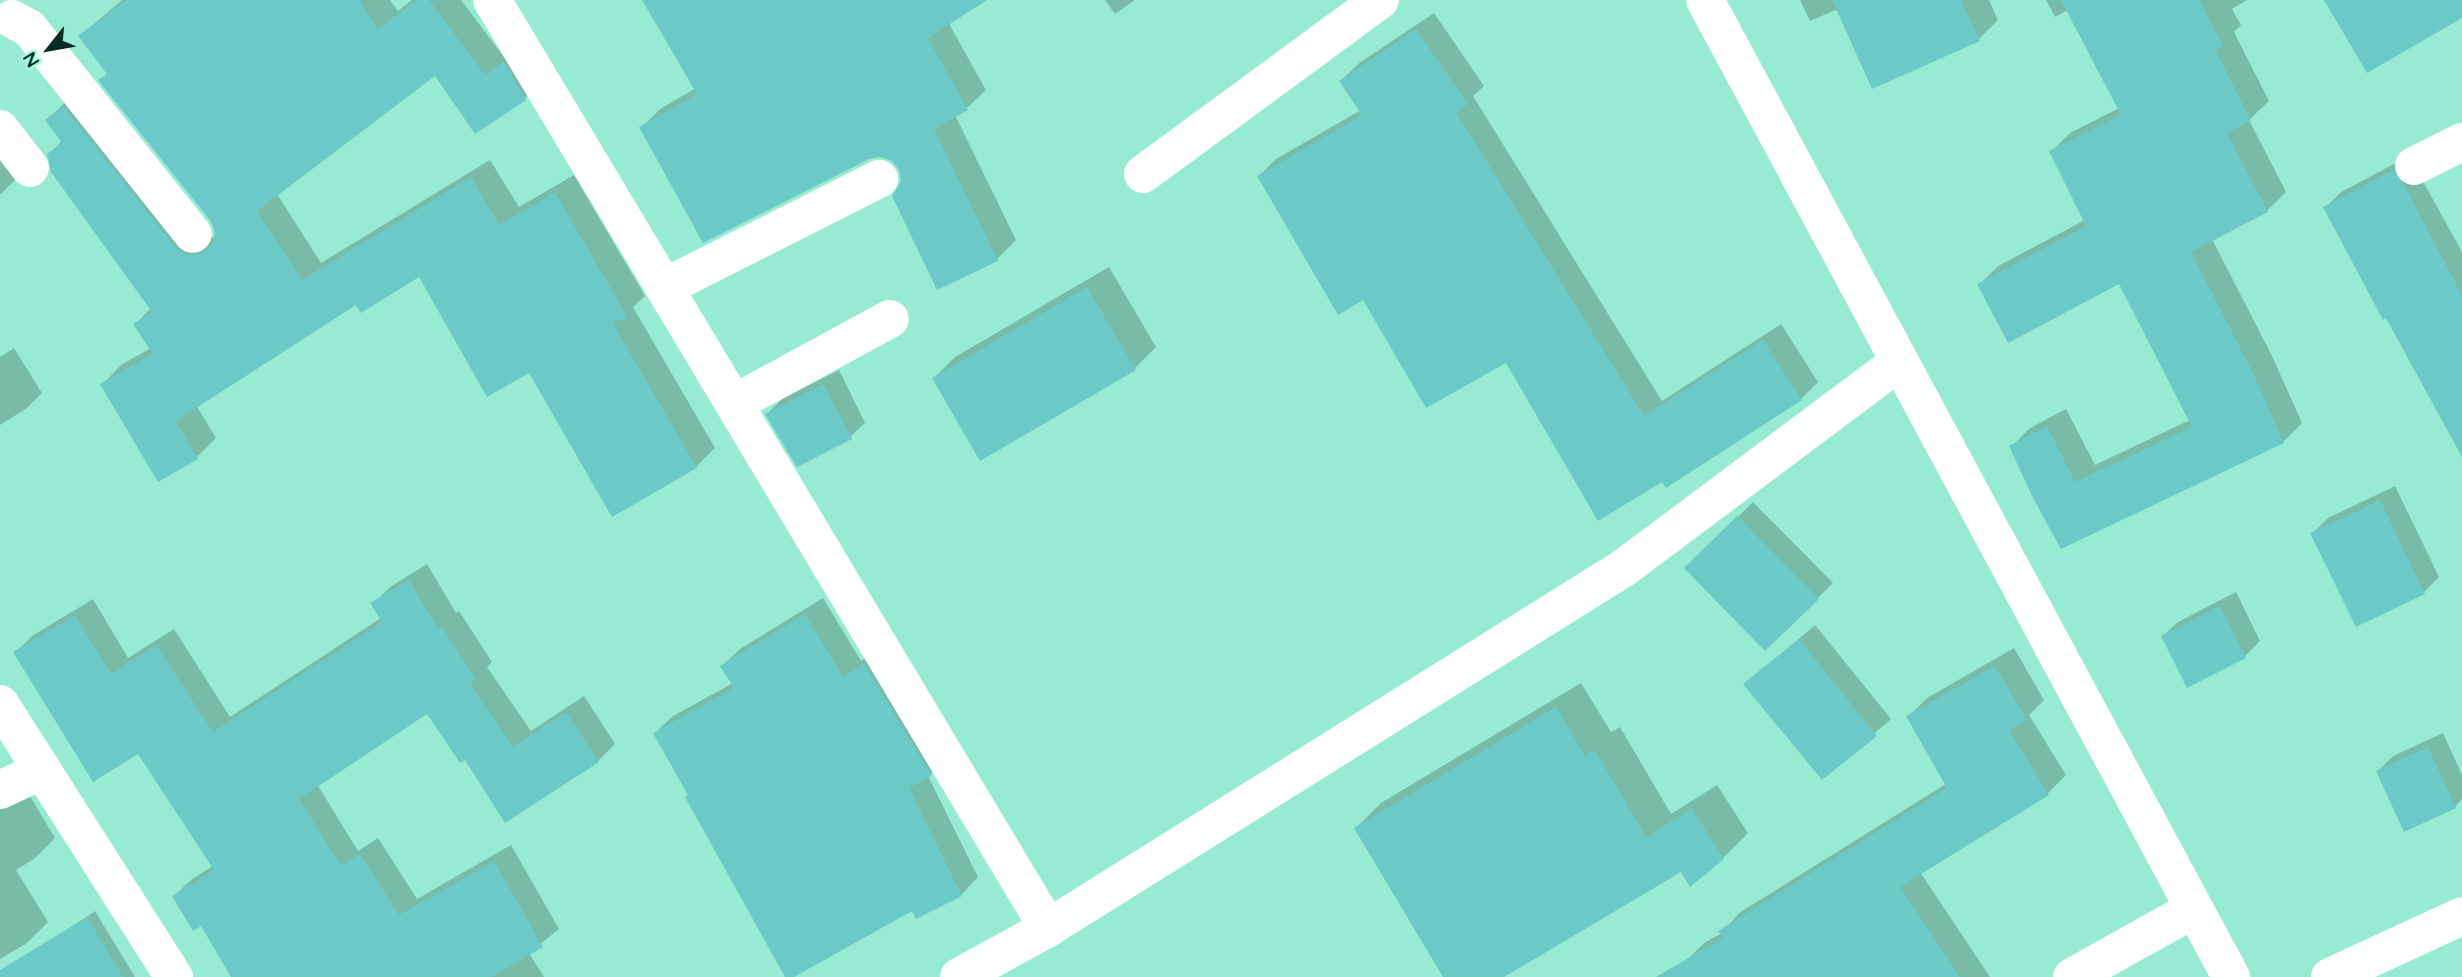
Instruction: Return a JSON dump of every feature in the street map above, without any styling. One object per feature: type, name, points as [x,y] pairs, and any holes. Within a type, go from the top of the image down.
[{"type":"street","points":[[492,0],[1048,928]]},
{"type":"street","points":[[1143,174],[1380,0]]},
{"type":"street","points":[[1705,0],[2231,977]]},
{"type":"street","points":[[16,16],[29,28],[193,234]]},
{"type":"street","points":[[0,129],[30,168]]},
{"type":"street","points":[[2414,166],[2462,142]]},
{"type":"street","points":[[665,288],[878,179]]},
{"type":"street","points":[[735,403],[890,319]]},
{"type":"street","points":[[959,977],[1048,928],[1625,567],[1899,362]]},
{"type":"street","points":[[0,704],[174,977]]},
{"type":"street","points":[[0,790],[42,770]]},
{"type":"street","points":[[2072,977],[2194,909]]},
{"type":"street","points":[[2330,977],[2462,916]]},
{"type":"building","points":[[126,0],[359,0],[378,29],[416,0],[429,0],[485,75],[504,62],[526,100],[475,134],[435,76],[257,211],[302,280],[471,177],[499,225],[555,193],[627,316],[613,324],[697,468],[612,517],[529,373],[487,397],[419,277],[361,313],[356,305],[176,421],[198,459],[158,482],[100,384],[153,354],[133,324],[152,312],[51,172],[47,154],[62,143],[45,120],[63,106],[176,248],[186,255],[197,255],[206,251],[213,243],[215,231],[210,220],[98,80],[107,74],[78,36]]},
{"type":"building","points":[[642,0],[987,0],[928,38],[968,110],[934,129],[998,261],[937,290],[892,196],[901,181],[899,170],[892,161],[880,157],[869,159],[703,243],[639,127],[697,94]]},
{"type":"building","points":[[1832,0],[1961,0],[1980,41],[1872,89]]},
{"type":"building","points":[[2061,0],[2199,0],[2223,46],[2215,49],[2251,121],[2227,133],[2268,212],[2191,252],[2254,375],[2284,443],[2061,549],[2009,446],[2047,426],[2075,482],[2192,427],[2119,284],[2008,343],[1977,284],[2086,226],[2049,151],[2121,115]]},
{"type":"building","points":[[2324,0],[2462,0],[2462,18],[2367,73]]},
{"type":"building","points":[[1416,29],[1468,104],[1456,112],[1644,416],[1763,340],[1802,400],[1666,488],[1662,482],[1598,521],[1506,363],[1426,408],[1363,300],[1338,315],[1257,176],[1362,115],[1339,81]]},
{"type":"building","points":[[2393,170],[2404,185],[2462,295],[2462,457],[2386,318],[2383,320],[2323,207]]},
{"type":"building","points":[[1087,287],[1136,370],[980,461],[932,378]]},
{"type":"building","points":[[823,384],[852,439],[797,467],[765,414]]},
{"type":"building","points":[[2380,500],[2425,594],[2356,627],[2310,533]]},
{"type":"building","points":[[1737,516],[1819,599],[1765,651],[1684,568]]},
{"type":"building","points":[[409,580],[438,629],[442,627],[476,680],[470,684],[513,747],[566,712],[599,762],[505,823],[465,760],[460,763],[427,714],[299,799],[341,866],[360,854],[399,915],[494,861],[543,947],[491,977],[231,977],[201,926],[193,931],[172,896],[214,870],[138,754],[93,782],[13,652],[75,615],[111,674],[156,645],[213,732],[382,622],[370,603]]},
{"type":"building","points":[[2220,606],[2246,658],[2187,688],[2161,636]]},
{"type":"building","points":[[805,614],[843,677],[864,664],[932,776],[909,788],[962,896],[916,919],[912,911],[794,977],[785,977],[685,797],[688,795],[653,733],[734,688],[720,666]]},
{"type":"building","points":[[1799,639],[1877,736],[1822,780],[1743,684]]},
{"type":"building","points":[[1995,666],[2027,720],[2009,730],[2049,795],[1900,887],[1960,977],[1656,977],[1723,938],[1718,931],[1947,788],[1906,716]]},
{"type":"building","points":[[1556,707],[1585,756],[1595,750],[1646,837],[1692,809],[1724,859],[1690,887],[1681,872],[1504,977],[1443,977],[1354,828]]},
{"type":"building","points":[[2428,747],[2456,808],[2404,832],[2376,771]]},
{"type":"building","points":[[87,917],[123,977],[0,977],[0,970]]}]
